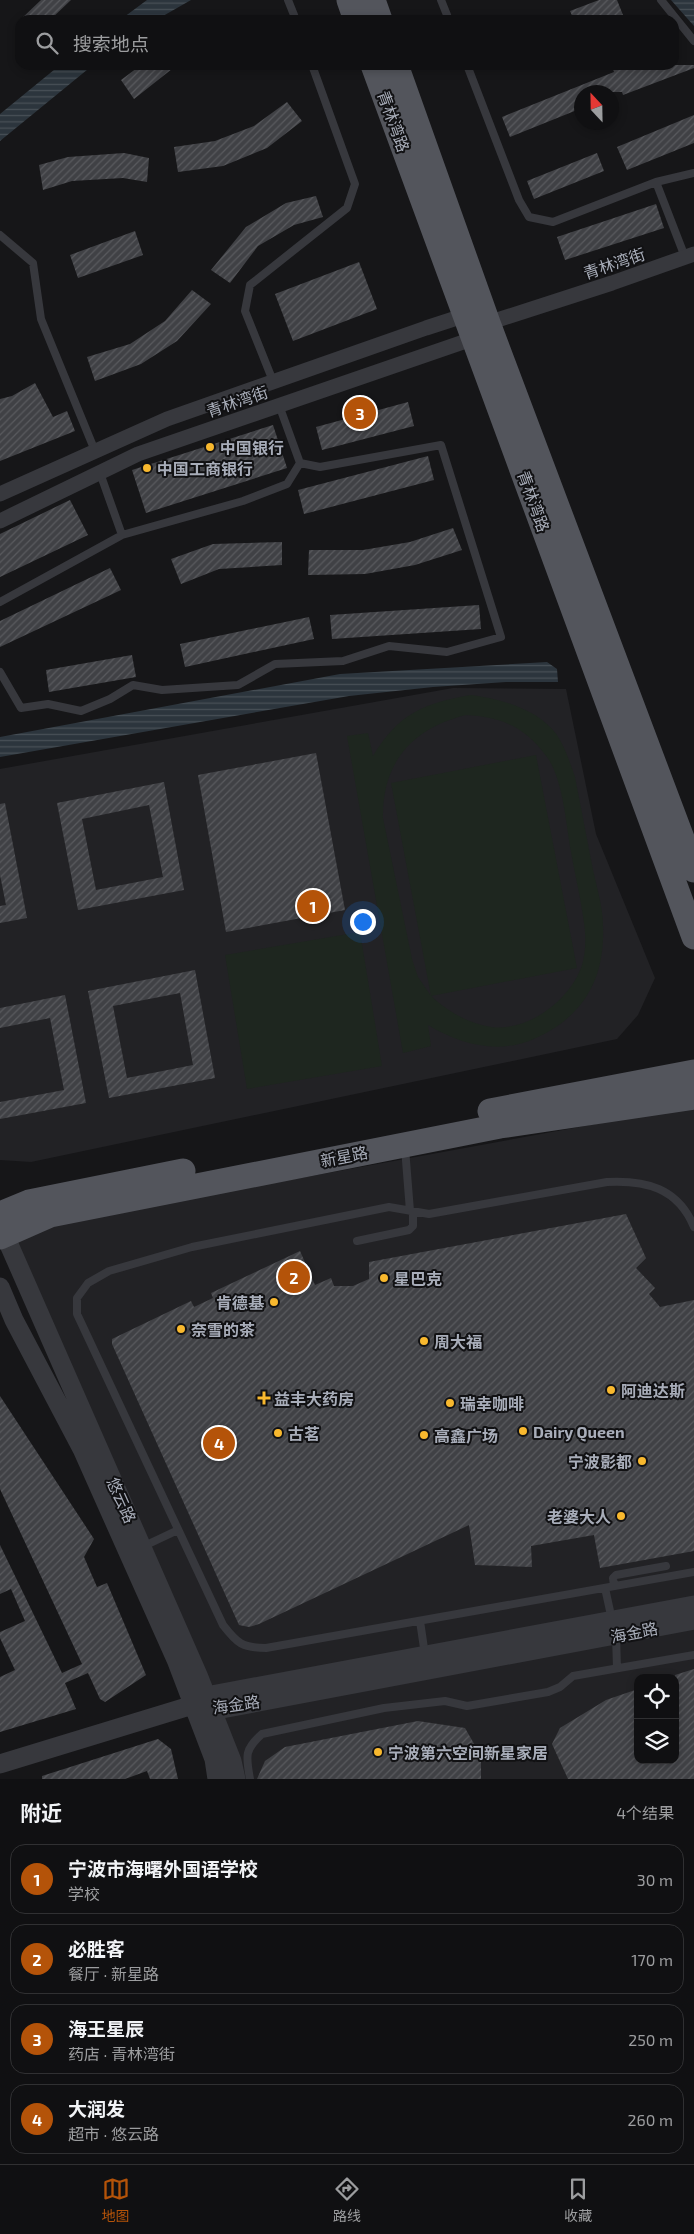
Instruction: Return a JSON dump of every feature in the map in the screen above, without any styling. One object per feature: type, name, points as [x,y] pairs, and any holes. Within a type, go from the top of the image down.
[{"type":"main road","points":[[349,0],[354,15]]},
{"type":"main road","points":[[373,0],[378,15]]},
{"type":"main road","name":"青林湾路","points":[[375,70],[694,870]]},
{"type":"main road","name":"青林湾路","points":[[398,70],[476,325],[694,937]]},
{"type":"main road","name":"新星路","points":[[1,1227],[29,1202],[61,1194],[694,1072]]},
{"type":"main road","name":"新星路","points":[[1,1227],[50,1215],[500,1126],[694,1097]]},
{"type":"street","name":"青林湾街","points":[[0,494],[167,419],[273,381],[476,325],[690,255]]},
{"type":"street","name":"青林湾街","points":[[0,521],[138,454],[279,405],[476,325]]},
{"type":"street","name":"悠云路","points":[[1,1227],[142,1547],[204,1704],[232,1761],[236,1779]]},
{"type":"street","name":"悠云路","points":[[0,1287],[14,1320],[82,1449],[177,1662],[204,1704],[217,1779]]},
{"type":"street","name":"海金路","points":[[204,1704],[614,1628],[694,1606]]},
{"type":"street","name":"海金路","points":[[204,1704],[425,1656],[614,1628],[694,1620]]},
{"type":"street","points":[[0,1764],[204,1704]]},
{"type":"lane","points":[[288,0],[294,15]]},
{"type":"lane","points":[[441,0],[447,15]]},
{"type":"lane","points":[[661,0],[673,15]]},
{"type":"lane","points":[[679,22],[694,41]]},
{"type":"lane","points":[[273,381],[245,311],[250,285],[347,208],[355,184],[314,70]]},
{"type":"lane","points":[[469,70],[519,200],[530,217],[553,222],[656,182],[694,173]]},
{"type":"lane","points":[[656,182],[690,255]]},
{"type":"lane","points":[[0,235],[33,263],[41,319],[95,451]]},
{"type":"lane","points":[[279,405],[300,463]]},
{"type":"lane","points":[[0,672],[21,708],[48,704],[81,711],[110,699],[133,685],[162,690],[238,685],[275,664],[343,661],[389,646],[448,652],[501,637],[441,445],[320,467],[300,463]]},
{"type":"lane","points":[[0,602],[122,535],[252,498],[287,484],[300,463]]},
{"type":"lane","points":[[100,473],[122,535]]},
{"type":"lane","points":[[357,1241],[409,1230],[413,1226],[404,1145]]},
{"type":"lane","points":[[694,1227],[688,1214],[672,1195],[646,1183],[627,1181],[607,1182],[429,1214],[389,1207],[192,1247],[109,1271],[88,1282],[77,1298],[77,1314],[223,1625],[236,1643],[253,1648],[266,1648],[694,1572]]},
{"type":"lane","points":[[142,1547],[178,1530]]},
{"type":"lane","points":[[614,1586],[613,1578],[616,1575],[666,1566]]},
{"type":"lane","points":[[605,1588],[614,1628],[617,1668]]},
{"type":"lane","points":[[420,1621],[425,1656]]},
{"type":"lane","points":[[250,1779],[246,1758],[250,1745],[262,1734],[384,1708],[445,1701],[467,1706],[548,1692],[560,1687],[573,1676],[694,1655]]},
{"type":"shaded area","points":[[147,0],[191,0],[165,15],[127,15]]},
{"type":"shaded area","points":[[671,0],[694,0],[694,26]]},
{"type":"shaded area","points":[[54,70],[87,70],[0,141],[0,114]]},
{"type":"shaded area","points":[[547,662],[557,669],[558,682],[506,682],[433,687],[349,696],[0,757],[0,737],[340,674]]},
{"type":"shaded area","points":[[453,688],[566,689],[596,834],[655,978],[638,1015],[617,1039],[31,1162],[0,1160],[0,769]]},
{"type":"shaded area","points":[[471,695],[494,699],[518,707],[540,718],[557,735],[575,777],[601,905],[603,945],[600,963],[588,994],[567,1019],[553,1029],[522,1043],[495,1047],[454,1038],[428,1025],[431,1046],[403,1053],[347,736],[368,733],[373,756],[392,730],[403,720],[426,707]],"holes":[[[466,715],[502,721],[521,731],[539,747],[547,757],[557,777],[584,923],[585,944],[582,965],[568,990],[547,1011],[534,1019],[505,1027],[483,1025],[466,1020],[451,1012],[431,996],[418,977],[412,959],[383,818],[384,798],[388,780],[404,750],[431,729]]]},
{"type":"shaded area","points":[[536,755],[577,968],[431,996],[391,783]]},
{"type":"shaded area","points":[[360,932],[382,1066],[247,1089],[225,955]]},
{"type":"shaded area","points":[[694,1106],[694,1779],[243,1779],[15,1241],[54,1223]]},
{"type":"building","points":[[41,0],[71,0],[55,15],[25,15]]},
{"type":"building","points":[[599,0],[617,0],[623,15],[572,15],[570,11]]},
{"type":"building","points":[[679,65],[694,65],[694,68],[623,95],[622,92],[619,92],[619,85],[582,85],[614,72],[613,70],[679,70]]},
{"type":"building","points":[[134,70],[171,70],[134,99],[121,80]]},
{"type":"building","points":[[574,88],[574,111],[510,137],[502,117]]},
{"type":"building","points":[[287,102],[302,121],[267,148],[223,166],[178,172],[174,147],[215,141],[254,126]]},
{"type":"building","points":[[694,115],[694,143],[627,170],[617,147]]},
{"type":"building","points":[[124,153],[149,158],[147,182],[123,178],[72,181],[43,190],[39,165],[68,157]]},
{"type":"building","points":[[597,153],[604,171],[534,199],[527,181]]},
{"type":"building","points":[[316,196],[323,217],[294,225],[258,246],[230,283],[211,270],[246,227],[286,203]]},
{"type":"building","points":[[656,204],[664,228],[565,260],[557,237]]},
{"type":"building","points":[[135,231],[143,255],[78,278],[70,255]]},
{"type":"building","points":[[359,262],[377,309],[293,341],[275,294]]},
{"type":"building","points":[[192,290],[211,304],[177,341],[141,364],[95,381],[87,357],[130,344],[165,321]]},
{"type":"building","points":[[35,383],[53,417],[67,411],[75,431],[0,461],[0,399],[12,396]]},
{"type":"building","points":[[408,402],[414,426],[322,450],[316,427]]},
{"type":"building","points":[[273,425],[287,468],[146,513],[132,470]]},
{"type":"building","points":[[428,456],[434,480],[304,514],[298,490]]},
{"type":"building","points":[[70,500],[88,535],[0,577],[0,534]]},
{"type":"building","points":[[453,528],[462,550],[415,565],[365,574],[308,575],[309,550],[363,550],[410,542]]},
{"type":"building","points":[[282,542],[282,565],[219,569],[181,584],[171,559],[213,544]]},
{"type":"building","points":[[110,568],[121,590],[0,647],[0,621]]},
{"type":"building","points":[[479,605],[481,629],[332,639],[330,615]]},
{"type":"building","points":[[309,617],[314,639],[185,667],[180,644]]},
{"type":"building","points":[[132,655],[136,677],[49,692],[46,670]]},
{"type":"building","points":[[316,753],[345,910],[226,932],[198,775]]},
{"type":"building","points":[[164,782],[184,890],[78,910],[57,803]],"holes":[[[149,805],[163,877],[96,890],[82,819]]]},
{"type":"building","points":[[5,803],[27,918],[0,923],[0,906],[6,905],[0,875],[0,804]]},
{"type":"building","points":[[195,970],[215,1078],[109,1098],[88,991]],"holes":[[[180,993],[193,1065],[127,1078],[113,1006]]]},
{"type":"building","points":[[65,995],[86,1103],[0,1119],[0,1102],[64,1090],[50,1018],[0,1028],[0,1008]]},
{"type":"building","name":"高鑫广场","points":[[626,1214],[646,1258],[636,1268],[655,1288],[649,1294],[660,1307],[694,1300],[694,1551],[600,1568],[594,1535],[531,1546],[532,1567],[475,1565],[469,1525],[259,1624],[249,1627],[239,1625],[112,1344],[112,1339],[191,1301],[194,1307],[213,1298],[211,1293],[300,1251],[315,1285],[331,1278],[334,1286],[353,1286],[369,1279],[369,1262]]},
{"type":"building","points":[[0,1396],[94,1539],[84,1557],[97,1587],[107,1583],[146,1675],[105,1702],[100,1699],[88,1673],[65,1683],[76,1709],[0,1732],[0,1677],[15,1670],[0,1638],[0,1632],[25,1621],[11,1589],[0,1594],[0,1545],[62,1673],[82,1664],[0,1489]]},
{"type":"building","name":"宁波第六空间新星家居","points":[[694,1669],[694,1779],[568,1779],[552,1744],[560,1728],[606,1700],[634,1690],[634,1764],[679,1764],[678,1674]]},
{"type":"building","name":"宁波第六空间新星家居","points":[[418,1721],[465,1728],[481,1756],[481,1779],[257,1779],[265,1761],[285,1747]]},
{"type":"building","points":[[158,1739],[171,1749],[178,1779],[150,1779],[147,1771],[125,1779],[42,1779],[42,1776]]},
{"type":"place","name":"海王星辰","points":[[360,413]]},
{"type":"place","name":"中国银行","points":[[210,447]]},
{"type":"place","name":"中国工商银行","points":[[147,468]]},
{"type":"place","name":"宁波市海曙外国语学校","points":[[313,906]]},
{"type":"place","name":"必胜客","points":[[294,1277]]},
{"type":"place","name":"星巴克","points":[[384,1278]]},
{"type":"place","name":"肯德基","points":[[274,1302]]},
{"type":"place","name":"奈雪的茶","points":[[181,1329]]},
{"type":"place","name":"周大福","points":[[424,1341]]},
{"type":"place","name":"阿迪达斯","points":[[611,1390]]},
{"type":"place","name":"益丰大药房","points":[[264,1398]]},
{"type":"place","name":"瑞幸咖啡","points":[[450,1403]]},
{"type":"place","name":"Dairy Queen","points":[[523,1431]]},
{"type":"place","name":"古茗","points":[[278,1433]]},
{"type":"place","name":"高鑫广场","points":[[424,1435]]},
{"type":"place","name":"大润发","points":[[219,1443]]},
{"type":"place","name":"宁波影都","points":[[642,1461]]},
{"type":"place","name":"老婆大人","points":[[621,1516]]},
{"type":"place","name":"宁波第六空间新星家居","points":[[378,1752]]}]
